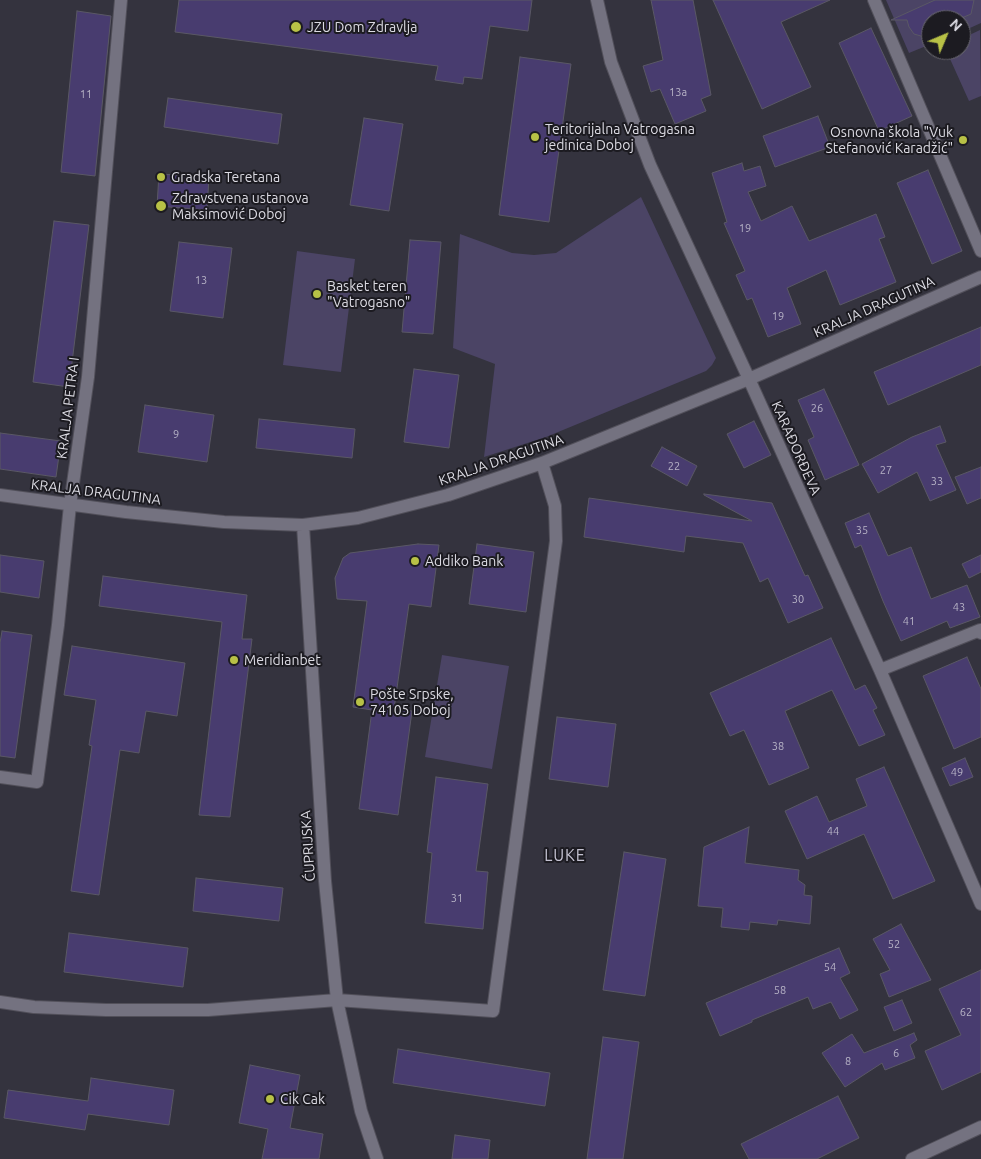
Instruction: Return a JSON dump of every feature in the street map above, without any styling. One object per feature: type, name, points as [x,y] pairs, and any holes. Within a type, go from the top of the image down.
[{"type":"street","name":"KRALJA PETRA I","points":[[0,777],[37,782],[58,624],[70,505],[88,376],[121,0]]},
{"type":"street","name":"KARAĐORĐEVA","points":[[597,0],[611,62],[650,165],[880,670],[981,904]]},
{"type":"street","points":[[874,0],[981,251]]},
{"type":"street","name":"KRALJA DRAGUTINA","points":[[0,495],[70,505],[224,522],[303,525],[358,518],[448,495],[542,463],[749,379],[981,277]]},
{"type":"street","points":[[0,1002],[106,1010],[208,1010],[337,1000],[493,1011],[556,541],[555,506],[542,463]]},
{"type":"street","name":"ĆUPRIJSKA","points":[[303,525],[325,881],[337,1000],[361,1111],[376,1159]]},
{"type":"street","points":[[880,670],[980,630],[981,633]]},
{"type":"street","points":[[912,1159],[981,1127]]},
{"type":"shaded area","points":[[886,0],[981,0],[981,23],[971,28],[971,10],[921,10],[921,48],[909,53]]},
{"type":"shaded area","points":[[980,30],[981,96],[969,101],[951,60],[971,60],[971,34]]},
{"type":"shaded area","points":[[641,197],[716,358],[712,365],[706,371],[546,437],[484,457],[495,364],[453,348],[460,234],[512,253],[534,255],[556,253]]},
{"type":"shaded area","points":[[297,251],[355,259],[341,372],[283,365]]},
{"type":"shaded area","points":[[442,655],[509,666],[492,769],[425,757]]},
{"type":"building","points":[[179,0],[532,0],[528,31],[490,26],[482,79],[464,77],[463,84],[435,80],[438,66],[175,32]]},
{"type":"building","points":[[651,0],[693,0],[711,95],[701,99],[706,111],[675,124],[660,89],[651,92],[643,66],[663,60]]},
{"type":"building","points":[[713,0],[830,0],[781,22],[811,87],[762,109]]},
{"type":"building","points":[[935,0],[974,0],[971,14],[971,10],[921,10],[921,36],[914,34],[907,20],[891,20]]},
{"type":"building","points":[[77,11],[111,16],[95,176],[61,172]]},
{"type":"building","points":[[871,28],[912,116],[879,131],[839,43]]},
{"type":"building","name":"Teritorijalna Vatrogasna jedinica Doboj","points":[[520,57],[571,64],[549,222],[499,215]]},
{"type":"building","points":[[168,98],[282,114],[278,144],[164,127]]},
{"type":"building","points":[[818,116],[830,147],[775,167],[763,136]]},
{"type":"building","points":[[364,118],[403,124],[389,211],[350,205]]},
{"type":"building","points":[[742,163],[744,171],[760,166],[766,186],[748,192],[761,221],[792,206],[809,241],[876,214],[885,237],[879,239],[896,282],[840,305],[826,270],[787,288],[801,324],[768,337],[752,298],[747,300],[736,275],[745,271],[724,223],[727,222],[712,173]]},
{"type":"building","points":[[928,170],[962,251],[932,264],[897,183]]},
{"type":"building","points":[[159,174],[209,177],[207,210],[157,206]]},
{"type":"building","points":[[54,221],[89,225],[69,387],[33,382]]},
{"type":"building","points":[[410,240],[441,242],[433,334],[402,332]]},
{"type":"building","points":[[179,242],[232,248],[223,318],[170,311]]},
{"type":"building","points":[[981,327],[981,365],[888,405],[874,372]]},
{"type":"building","points":[[414,369],[459,375],[449,448],[404,442]]},
{"type":"building","points":[[824,389],[859,465],[825,480],[808,440],[814,437],[798,400]]},
{"type":"building","points":[[145,405],[214,415],[207,462],[138,452]]},
{"type":"building","points":[[259,419],[355,429],[352,458],[256,448]]},
{"type":"building","points":[[754,421],[771,455],[744,468],[727,434]]},
{"type":"building","points":[[940,426],[946,442],[936,445],[956,490],[930,501],[917,472],[878,493],[862,464],[912,437]]},
{"type":"building","points":[[0,433],[61,441],[56,477],[0,469]]},
{"type":"building","points":[[662,447],[697,466],[687,486],[651,466]]},
{"type":"building","points":[[981,467],[981,498],[967,504],[955,477]]},
{"type":"building","points":[[704,494],[772,503],[805,576],[808,575],[823,608],[788,623],[768,578],[760,582],[743,543],[686,536],[684,552],[584,537],[589,498],[752,521]]},
{"type":"building","points":[[869,513],[888,556],[911,547],[931,599],[967,585],[980,617],[950,628],[947,621],[901,641],[861,545],[855,548],[845,523]]},
{"type":"building","points":[[418,544],[439,545],[431,607],[409,604],[394,709],[412,711],[398,815],[359,809],[372,710],[353,707],[367,601],[337,599],[335,578],[343,558],[350,553]]},
{"type":"building","points":[[477,544],[534,552],[526,612],[469,604]]},
{"type":"building","points":[[0,555],[44,561],[39,598],[0,592]]},
{"type":"building","points":[[981,555],[981,572],[969,578],[962,564]]},
{"type":"building","points":[[103,576],[247,595],[242,639],[252,639],[230,817],[199,815],[222,622],[99,606]]},
{"type":"building","points":[[2,631],[32,635],[15,758],[0,756],[0,643]]},
{"type":"building","points":[[831,638],[855,690],[865,685],[877,708],[873,710],[885,735],[859,746],[832,690],[785,711],[809,768],[769,785],[744,730],[730,736],[710,693]]},
{"type":"building","points":[[72,646],[185,663],[177,716],[146,711],[139,753],[120,750],[99,895],[71,891],[92,746],[89,745],[96,700],[64,695]]},
{"type":"building","points":[[967,657],[981,689],[981,737],[954,749],[923,676]]},
{"type":"building","points":[[557,717],[616,724],[608,787],[549,779]]},
{"type":"building","points":[[965,758],[973,777],[950,786],[942,768]]},
{"type":"building","points":[[884,767],[935,881],[893,899],[864,834],[807,859],[785,811],[817,796],[829,822],[867,806],[856,779]]},
{"type":"building","points":[[436,777],[488,784],[476,871],[488,872],[483,929],[425,923],[432,853],[427,852]]},
{"type":"building","points":[[749,827],[745,863],[799,870],[798,880],[805,885],[804,895],[812,896],[810,924],[778,920],[777,925],[750,922],[749,930],[721,927],[723,908],[698,906],[704,847]]},
{"type":"building","points":[[624,852],[666,859],[645,996],[603,990]]},
{"type":"building","points":[[196,878],[283,888],[279,921],[193,911]]},
{"type":"building","points":[[901,924],[931,980],[889,997],[880,974],[890,970],[873,939]]},
{"type":"building","points":[[69,933],[188,948],[183,987],[64,972]]},
{"type":"building","points":[[839,948],[850,973],[840,978],[858,1010],[840,1019],[831,1002],[813,1009],[808,997],[752,1020],[752,1022],[720,1036],[706,1003]]},
{"type":"building","points":[[981,970],[981,1072],[942,1090],[925,1051],[961,1035],[939,989]]},
{"type":"building","points":[[902,1000],[912,1023],[894,1031],[884,1007]]},
{"type":"building","points":[[914,1033],[917,1040],[910,1045],[915,1058],[885,1070],[882,1063],[845,1087],[822,1053],[852,1034],[864,1053]]},
{"type":"building","points":[[603,1037],[639,1042],[623,1159],[587,1159]]},
{"type":"building","points":[[398,1049],[550,1073],[545,1106],[393,1083]]},
{"type":"building","name":"Cik Cak","points":[[250,1065],[300,1075],[290,1128],[323,1134],[319,1159],[262,1159],[268,1129],[239,1123]]},
{"type":"building","points":[[91,1078],[174,1090],[169,1125],[88,1114],[85,1130],[4,1118],[8,1090],[88,1101]]},
{"type":"building","points":[[838,1096],[859,1138],[817,1159],[749,1159],[741,1144]]},
{"type":"building","points":[[455,1135],[490,1140],[488,1159],[452,1159]]},
{"type":"place","name":"JZU Dom Zdravlja","points":[[296,27]]},
{"type":"place","name":"Teritorijalna Vatrogasna jedinica Doboj","points":[[535,137]]},
{"type":"place","name":"Osnovna škola \"Vuk Stefanović Karadžić\"","points":[[963,140]]},
{"type":"place","name":"Gradska Teretana","points":[[161,177]]},
{"type":"place","name":"Zdravstvena ustanova Maksimović Doboj","points":[[161,206]]},
{"type":"place","name":"Basket teren \"Vatrogasno\"","points":[[317,294]]},
{"type":"place","name":"Addiko Bank","points":[[415,561]]},
{"type":"place","name":"Meridianbet","points":[[234,660]]},
{"type":"place","name":"Pošte Srpske, 74105 Doboj","points":[[360,702]]},
{"type":"place","name":"Cik Cak","points":[[270,1099]]},
{"type":"district","name":"LUKE","points":[[565,856]]}]
